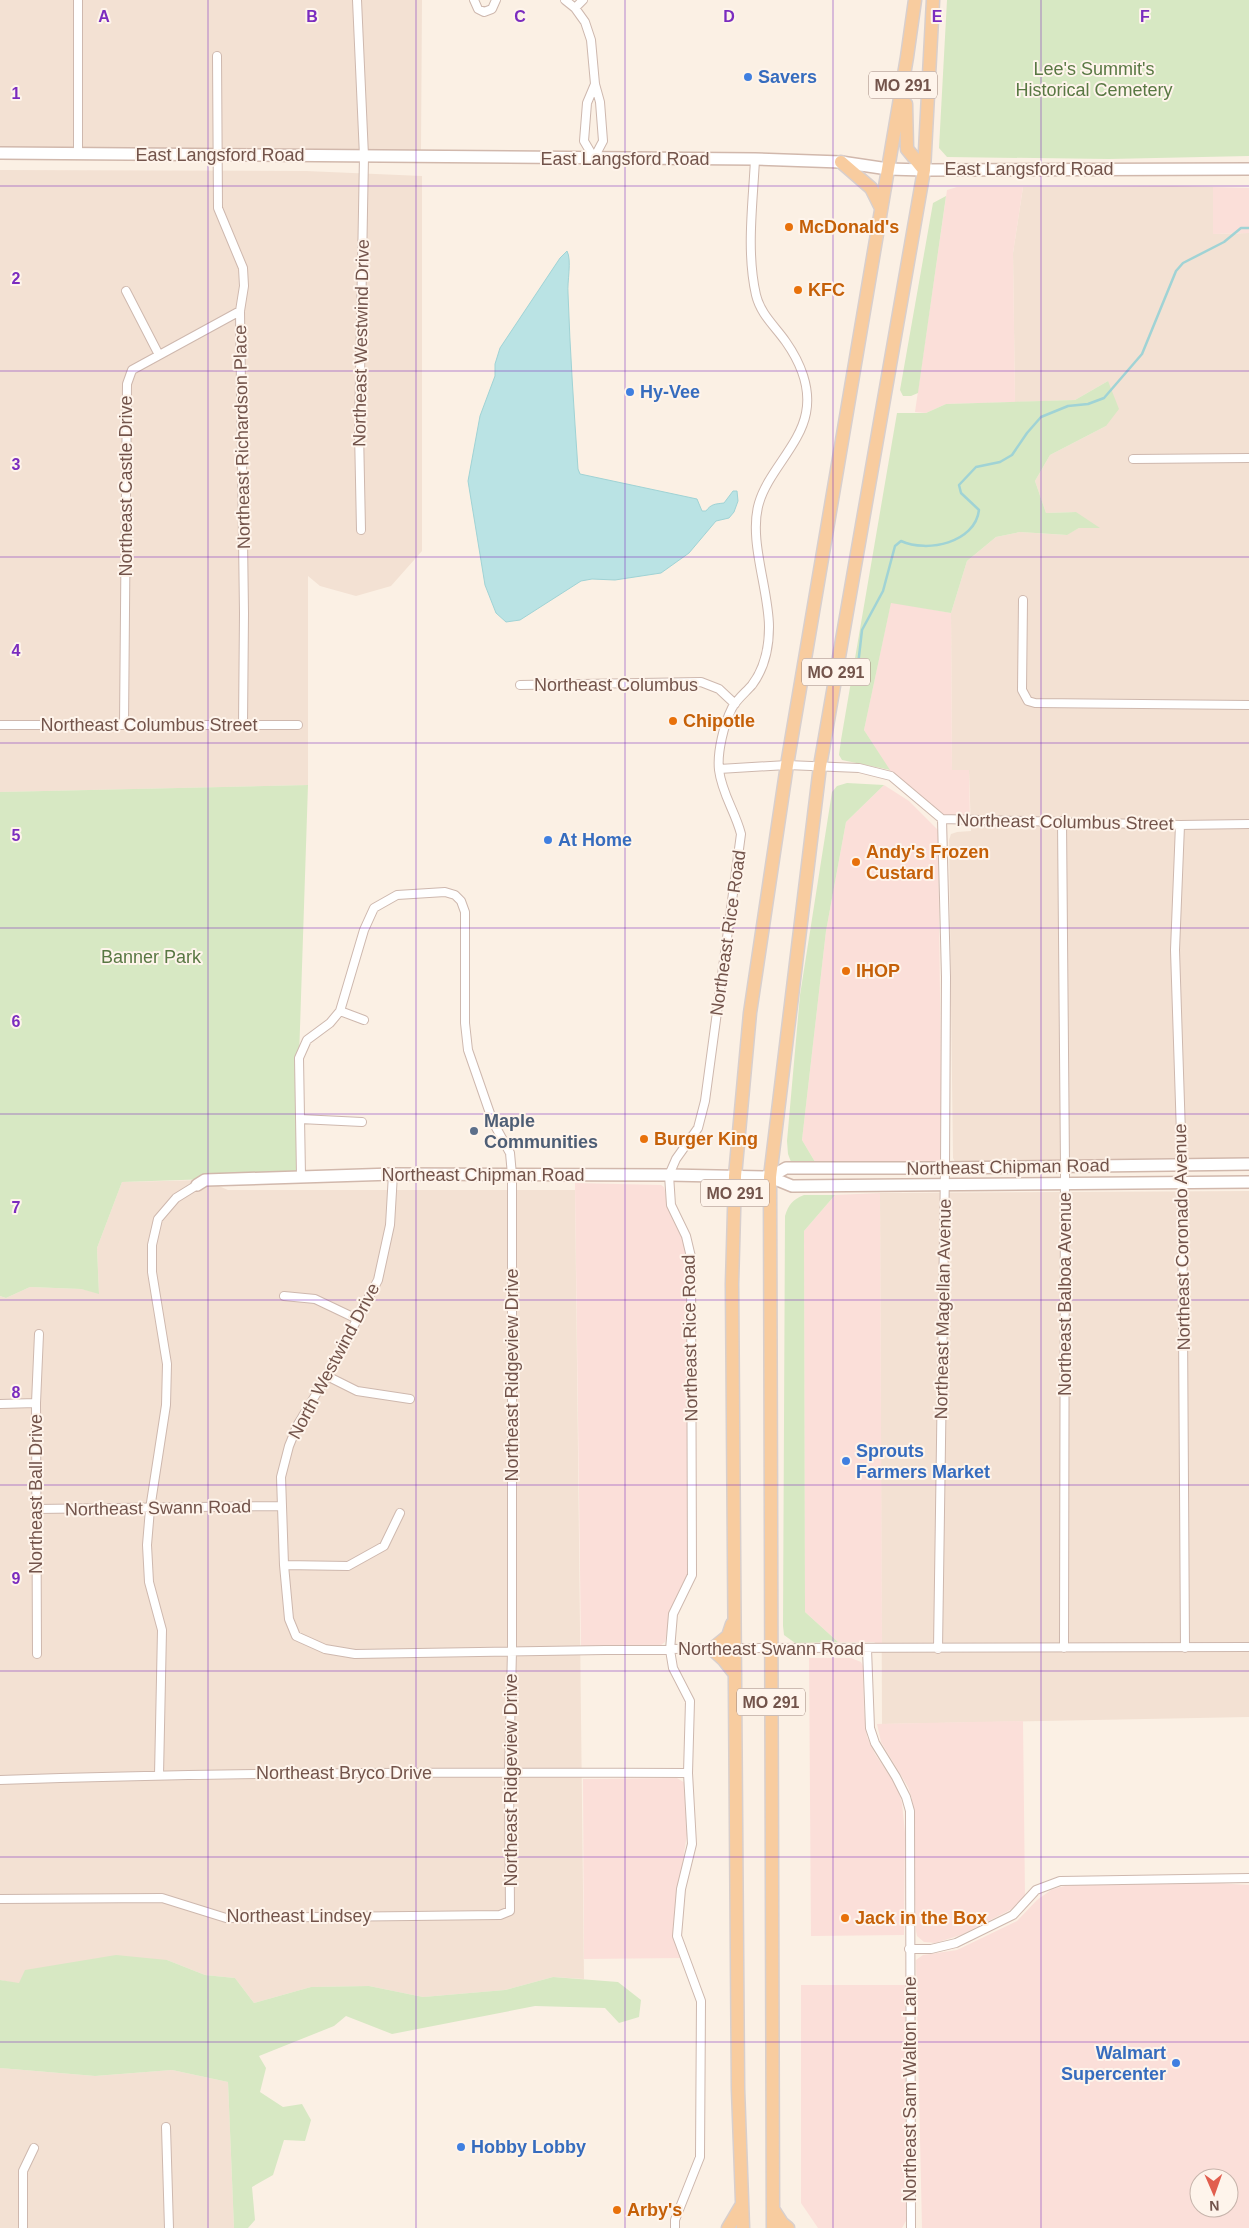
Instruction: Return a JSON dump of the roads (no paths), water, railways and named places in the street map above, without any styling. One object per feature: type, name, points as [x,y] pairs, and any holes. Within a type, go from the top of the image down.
[{"type":"main road","name":"MO 291","points":[[743,2228],[738,2089],[732,1284],[735,1176],[750,1013],[787,765],[907,57],[915,0]]},
{"type":"main road","name":"MO 291","points":[[773,2228],[770,1177],[820,766],[924,170],[933,0]]},
{"type":"main road","points":[[907,57],[905,130],[907,149],[924,170]]},
{"type":"main road","points":[[841,162],[871,188],[877,197],[881,210]]},
{"type":"main road","points":[[735,1617],[728,1636],[712,1649],[735,1674]]},
{"type":"main road","points":[[728,2228],[741,2206]]},
{"type":"main road","points":[[773,2208],[782,2223],[788,2228]]},
{"type":"street","points":[[78,0],[78,154]]},
{"type":"street","name":"Northeast Westwind Drive","points":[[356,0],[364,156],[359,431],[361,530]]},
{"type":"street","points":[[474,0],[478,9],[484,12],[492,9],[496,0]]},
{"type":"street","points":[[564,0],[575,8],[585,22],[591,40],[595,84],[600,102],[602,141],[594,158]]},
{"type":"street","points":[[575,8],[583,0]]},
{"type":"street","name":"Northeast Richardson Place","points":[[217,56],[218,208],[244,268],[244,286],[240,311],[244,613],[243,725]]},
{"type":"street","points":[[594,158],[584,140],[587,103],[595,84]]},
{"type":"street","name":"East Langsford Road","points":[[0,154],[755,159],[841,162],[888,169],[924,170],[1249,169]]},
{"type":"street","name":"Northeast Rice Road","points":[[675,2228],[675,2220],[700,2157],[701,2001],[677,1936],[681,1889],[692,1844],[688,1773],[690,1701],[673,1668],[670,1650],[673,1614],[692,1575],[692,1257],[686,1236],[671,1205],[668,1175],[676,1158],[698,1128],[705,1101],[741,834],[736,816],[725,798],[718,769],[720,750],[735,704],[754,683],[765,660],[769,627],[756,526],[758,503],[772,475],[797,435],[806,414],[802,371],[786,341],[769,324],[755,290],[751,269],[755,159]]},
{"type":"street","points":[[126,291],[159,356]]},
{"type":"street","name":"Northeast Castle Drive","points":[[124,726],[126,384],[132,370],[240,311]]},
{"type":"street","points":[[1134,458],[1249,458]]},
{"type":"street","points":[[1023,600],[1022,690],[1028,701],[1035,703],[1249,705]]},
{"type":"street","name":"Northeast Columbus","points":[[520,685],[701,682],[719,689],[735,704]]},
{"type":"street","name":"Northeast Columbus Street","points":[[0,725],[298,725]]},
{"type":"street","name":"Northeast Columbus Street","points":[[718,769],[787,765],[859,768],[891,776],[942,819],[1180,825],[1249,824]]},
{"type":"street","name":"Northeast Magellan Avenue","points":[[938,1649],[945,1184],[946,976],[942,819]]},
{"type":"street","name":"Northeast Balboa Avenue","points":[[1062,821],[1066,1166],[1064,1648]]},
{"type":"street","name":"Northeast Coronado Avenue","points":[[1180,825],[1175,950],[1182,1165],[1185,1648]]},
{"type":"street","name":"Northeast Ridgeview Drive","points":[[340,1011],[364,930],[374,908],[397,895],[412,893],[445,892],[455,895],[461,901],[465,912],[465,1023],[468,1050],[493,1122],[510,1153],[512,1175],[510,1911]]},
{"type":"street","points":[[301,1176],[299,1058],[307,1040],[330,1023],[340,1011],[364,1020]]},
{"type":"street","points":[[300,1119],[362,1122]]},
{"type":"street","name":"Northeast Chipman Road","points":[[770,1177],[786,1168],[1249,1164]]},
{"type":"street","points":[[868,1168],[870,1185]]},
{"type":"street","name":"Northeast Chipman Road","points":[[197,1185],[205,1180],[393,1174],[770,1177],[792,1186],[1249,1182]]},
{"type":"street","name":"North Westwind Drive","points":[[296,1636],[289,1619],[284,1566],[281,1477],[289,1446],[298,1424],[327,1376],[378,1280],[390,1225],[393,1174]]},
{"type":"street","points":[[159,1774],[162,1630],[149,1582],[147,1545],[150,1509],[166,1405],[167,1364],[152,1272],[152,1246],[158,1220],[176,1198],[197,1185]]},
{"type":"street","points":[[284,1296],[315,1299],[357,1319]]},
{"type":"street","name":"Northeast Ball Drive","points":[[37,1654],[36,1403],[39,1334]]},
{"type":"street","points":[[327,1376],[356,1391],[410,1399]]},
{"type":"street","points":[[0,1404],[36,1403]]},
{"type":"street","name":"Northeast Swann Road","points":[[36,1509],[281,1506]]},
{"type":"street","points":[[284,1566],[348,1566],[384,1546],[400,1513]]},
{"type":"street","name":"Northeast Swann Road","points":[[296,1636],[324,1650],[355,1654],[735,1648],[1249,1647]]},
{"type":"street","name":"Northeast Sam Walton Lane","points":[[867,1649],[870,1728],[877,1749],[896,1777],[906,1797],[910,1812],[911,2228]]},
{"type":"street","name":"Northeast Bryco Drive","points":[[0,1780],[159,1774],[688,1773]]},
{"type":"street","points":[[909,1950],[931,1949],[956,1943],[1013,1915],[1036,1890],[1060,1881],[1249,1878]]},
{"type":"street","name":"Northeast Lindsey","points":[[0,1899],[162,1898],[226,1918],[500,1915],[510,1911]]},
{"type":"street","points":[[166,2127],[170,2228]]},
{"type":"street","points":[[23,2228],[23,2171],[34,2148]]},
{"type":"water","points":[[567,251],[569,260],[568,288],[572,381],[578,469],[580,474],[697,499],[702,511],[706,511],[714,505],[724,503],[733,491],[737,491],[738,501],[734,512],[729,518],[716,521],[689,553],[661,573],[615,580],[592,579],[581,581],[520,620],[506,622],[496,613],[485,585],[468,481],[480,416],[495,376],[495,364],[500,348],[560,258]]},
{"type":"waterway","points":[[856,683],[862,630],[883,591],[895,546],[901,541],[924,546],[936,545],[948,542],[969,530],[976,521],[979,510],[961,493],[959,485],[976,467],[1000,462],[1012,455],[1041,417],[1068,406],[1088,404],[1104,398],[1142,354],[1176,271],[1183,263],[1224,242],[1241,228],[1249,228]]},
{"type":"place","name":"Savers","points":[[748,77]]},
{"type":"place","name":"McDonald's","points":[[789,227]]},
{"type":"place","name":"KFC","points":[[798,290]]},
{"type":"place","name":"Hy-Vee","points":[[630,392]]},
{"type":"place","name":"Chipotle","points":[[673,721]]},
{"type":"place","name":"At Home","points":[[548,840]]},
{"type":"place","name":"Andy's Frozen Custard","points":[[856,862]]},
{"type":"place","name":"IHOP","points":[[846,971]]},
{"type":"place","name":"Maple Communities","points":[[474,1131]]},
{"type":"place","name":"Burger King","points":[[644,1139]]},
{"type":"place","name":"Sprouts Farmers Market","points":[[846,1461]]},
{"type":"place","name":"Jack in the Box","points":[[845,1918]]},
{"type":"place","name":"Walmart Supercenter","points":[[1176,2063]]},
{"type":"place","name":"Hobby Lobby","points":[[461,2147]]},
{"type":"place","name":"Arby's","points":[[617,2210]]},
{"type":"park label","name":"Lee's Summit's Historical Cemetery","points":[[1094,79]]},
{"type":"park label","name":"Banner Park","points":[[151,957]]}]
